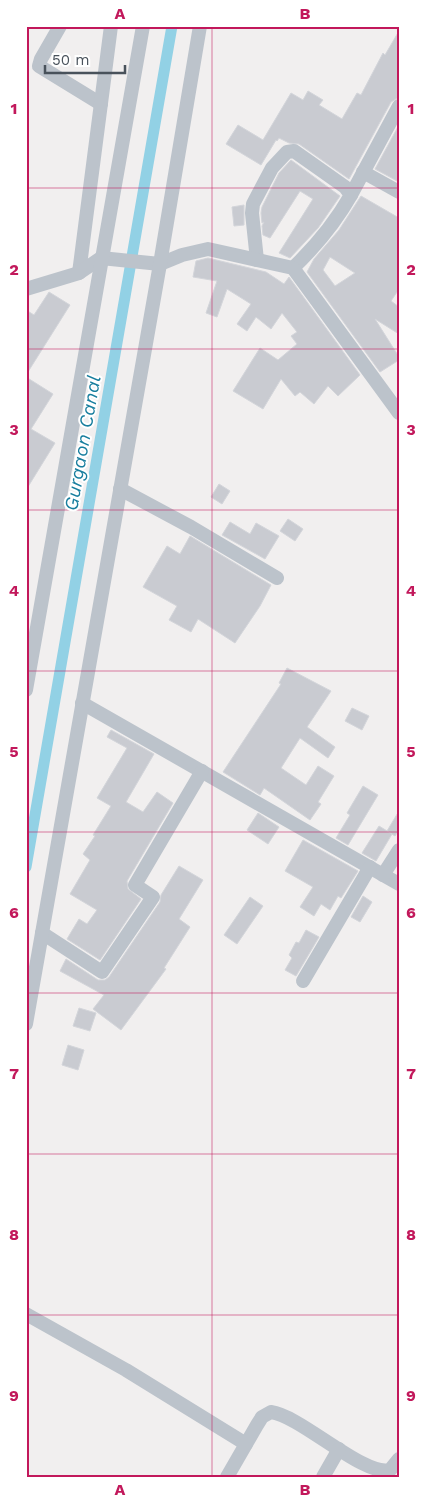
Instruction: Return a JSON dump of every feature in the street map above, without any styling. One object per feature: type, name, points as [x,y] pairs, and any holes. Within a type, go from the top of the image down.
[{"type":"street","points":[[39,66],[60,26]]},
{"type":"street","points":[[80,273],[111,26]]},
{"type":"street","points":[[26,690],[108,259],[142,26]]},
{"type":"street","points":[[26,1024],[200,26]]},
{"type":"street","points":[[26,58],[101,104]]},
{"type":"street","points":[[293,268],[317,244],[342,211],[399,106]]},
{"type":"street","points":[[257,260],[252,213],[253,204],[272,168],[287,152],[294,151],[345,187],[351,195]]},
{"type":"street","points":[[362,172],[399,192]]},
{"type":"street","points":[[26,289],[80,273],[108,259],[160,264],[182,255],[208,249],[293,268],[399,413]]},
{"type":"street","points":[[120,489],[191,527],[278,578]]},
{"type":"street","points":[[82,703],[399,884]]},
{"type":"street","points":[[42,933],[102,972],[153,897],[135,885],[202,771]]},
{"type":"street","points":[[383,875],[399,850]]},
{"type":"street","points":[[303,981],[370,867]]},
{"type":"street","points":[[26,1314],[126,1370],[246,1444]]},
{"type":"street","points":[[227,1477],[262,1417],[272,1412],[283,1416],[339,1450],[380,1471],[390,1470],[399,1459]]},
{"type":"street","points":[[323,1477],[339,1450]]},
{"type":"building","points":[[399,31],[399,97],[391,102],[349,179],[299,144],[289,143],[279,138],[261,165],[226,144],[238,125],[263,140],[291,93],[303,100],[308,91],[323,100],[319,105],[342,119],[357,93],[361,95],[383,53],[385,55]]},
{"type":"building","points":[[399,125],[399,182],[375,169]]},
{"type":"building","points":[[291,160],[340,196],[318,228],[290,258],[279,253],[313,199],[300,191],[270,238],[263,235],[262,226],[264,222],[262,223],[261,213],[262,207],[279,173]]},
{"type":"building","points":[[361,196],[399,218],[399,289],[391,301],[399,307],[399,334],[375,319],[399,357],[399,360],[380,372],[307,272],[314,259],[339,230]],"holes":[[[330,257],[355,273],[335,286],[323,270]]]},
{"type":"building","points":[[244,205],[244,225],[234,226],[232,207]]},
{"type":"building","points":[[208,258],[266,272],[284,284],[289,277],[360,375],[338,396],[328,386],[314,404],[300,392],[295,396],[281,379],[263,409],[233,391],[260,348],[278,360],[297,344],[291,336],[297,332],[282,313],[271,329],[256,317],[247,331],[237,324],[251,304],[227,289],[217,317],[206,313],[217,281],[193,277],[196,261]]},
{"type":"building","points":[[49,292],[70,305],[26,375],[26,310],[34,315]]},
{"type":"building","points":[[26,377],[53,394],[31,429],[55,443],[26,490]]},
{"type":"building","points":[[219,484],[230,491],[222,504],[211,497]]},
{"type":"building","points":[[288,519],[303,529],[295,541],[280,531]]},
{"type":"building","points":[[230,522],[250,534],[256,523],[279,536],[265,559],[222,535]]},
{"type":"building","points":[[190,536],[271,585],[260,606],[235,643],[198,619],[191,632],[169,620],[177,606],[143,587],[167,546],[180,554]]},
{"type":"building","points":[[287,668],[331,691],[307,727],[335,747],[328,758],[300,738],[281,768],[306,785],[318,766],[334,776],[318,802],[321,804],[310,820],[264,788],[260,795],[223,772],[281,684],[279,683]]},
{"type":"building","points":[[352,708],[369,716],[362,730],[345,721]]},
{"type":"building","points":[[111,730],[154,754],[126,802],[143,812],[157,792],[173,803],[127,881],[128,889],[141,899],[100,960],[67,939],[79,919],[87,924],[97,910],[70,894],[90,860],[83,854],[111,806],[97,798],[127,748],[107,737]]},
{"type":"building","points":[[363,786],[378,795],[348,845],[336,838],[350,815],[347,813]]},
{"type":"building","points":[[399,811],[399,830],[395,836],[387,831]]},
{"type":"building","points":[[258,813],[279,827],[268,844],[247,830]]},
{"type":"building","points":[[379,826],[392,834],[376,861],[362,853]]},
{"type":"building","points":[[303,840],[358,871],[341,898],[338,896],[330,910],[321,904],[314,916],[300,907],[313,887],[285,871]]},
{"type":"building","points":[[179,866],[203,880],[179,919],[190,927],[164,968],[166,969],[121,1030],[93,1009],[104,995],[60,971],[66,959],[98,980],[105,980],[109,977],[160,902],[161,895]]},
{"type":"building","points":[[363,896],[372,902],[360,922],[351,917]]},
{"type":"building","points":[[250,897],[263,906],[237,944],[224,935]]},
{"type":"building","points":[[306,930],[319,937],[296,976],[285,970],[292,958],[289,955],[296,942],[299,943]]},
{"type":"building","points":[[79,1008],[96,1013],[90,1031],[73,1026]]},
{"type":"building","points":[[68,1045],[84,1050],[78,1070],[62,1065]]},
{"type":"waterway","name":"Gurgaon Canal","points":[[26,867],[172,26]]}]
